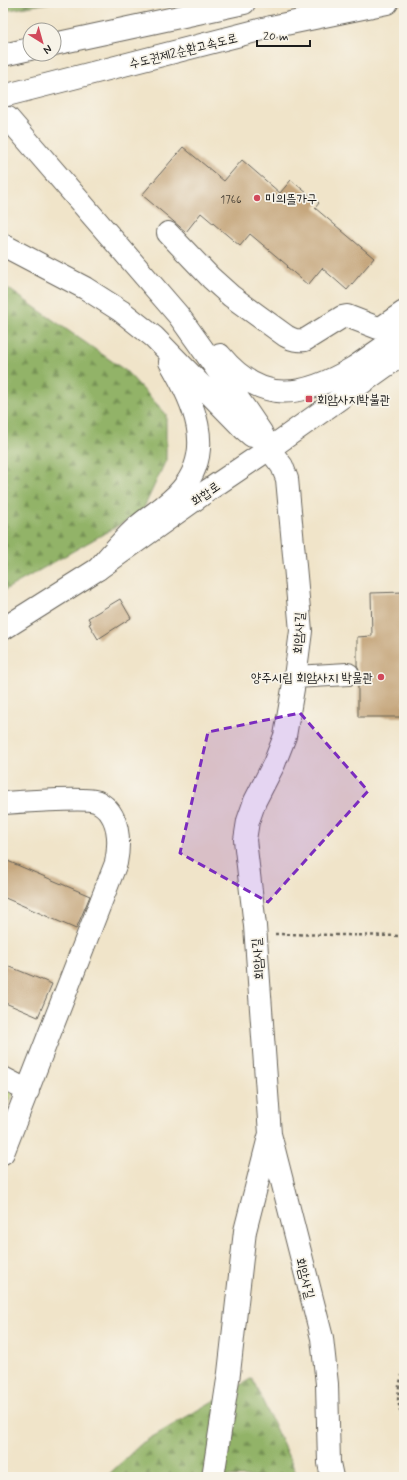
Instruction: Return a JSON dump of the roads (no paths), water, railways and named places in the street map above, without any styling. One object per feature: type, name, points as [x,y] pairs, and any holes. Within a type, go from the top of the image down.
[{"type":"main road","points":[[62,42],[244,3]]},
{"type":"main road","name":"수도권제2순환고속도로","points":[[6,95],[270,27],[388,3]]},
{"type":"main road","points":[[3,55],[22,51]]},
{"type":"main road","points":[[8,118],[179,316],[261,432],[269,449]]},
{"type":"main road","points":[[168,233],[231,296],[293,340],[305,340],[342,317],[347,316],[378,328],[382,327],[404,312]]},
{"type":"main road","points":[[3,245],[85,288],[121,311],[154,337],[245,430],[269,449]]},
{"type":"main road","points":[[179,316],[203,336],[228,365],[239,375],[264,389],[276,392],[299,390],[334,378],[404,334]]},
{"type":"main road","points":[[98,569],[117,546],[136,527],[182,490],[195,469],[198,459],[200,441],[198,425],[189,400],[171,364],[154,337]]},
{"type":"main road","name":"화합로","points":[[4,632],[98,569],[404,353]]},
{"type":"main road","name":"회암사길","points":[[269,449],[282,466],[287,479],[301,631],[295,677],[284,736],[274,764],[255,801],[248,821],[245,840],[255,933],[270,1134],[322,1338],[327,1384],[329,1463],[332,1477]]},
{"type":"main road","points":[[295,677],[348,674]]},
{"type":"main road","points":[[3,803],[78,800],[98,802],[108,810],[115,821],[119,848],[116,863],[3,1153]]},
{"type":"main road","points":[[3,1078],[28,1090]]},
{"type":"main road","points":[[213,1477],[229,1373],[245,1231],[270,1134]]},
{"type":"place","name":"미의뜰가구","points":[[257,198]]},
{"type":"place","name":"회암사지박불관","points":[[309,399]]},
{"type":"place","name":"양주시립 회암사지 박물관","points":[[381,677]]}]
